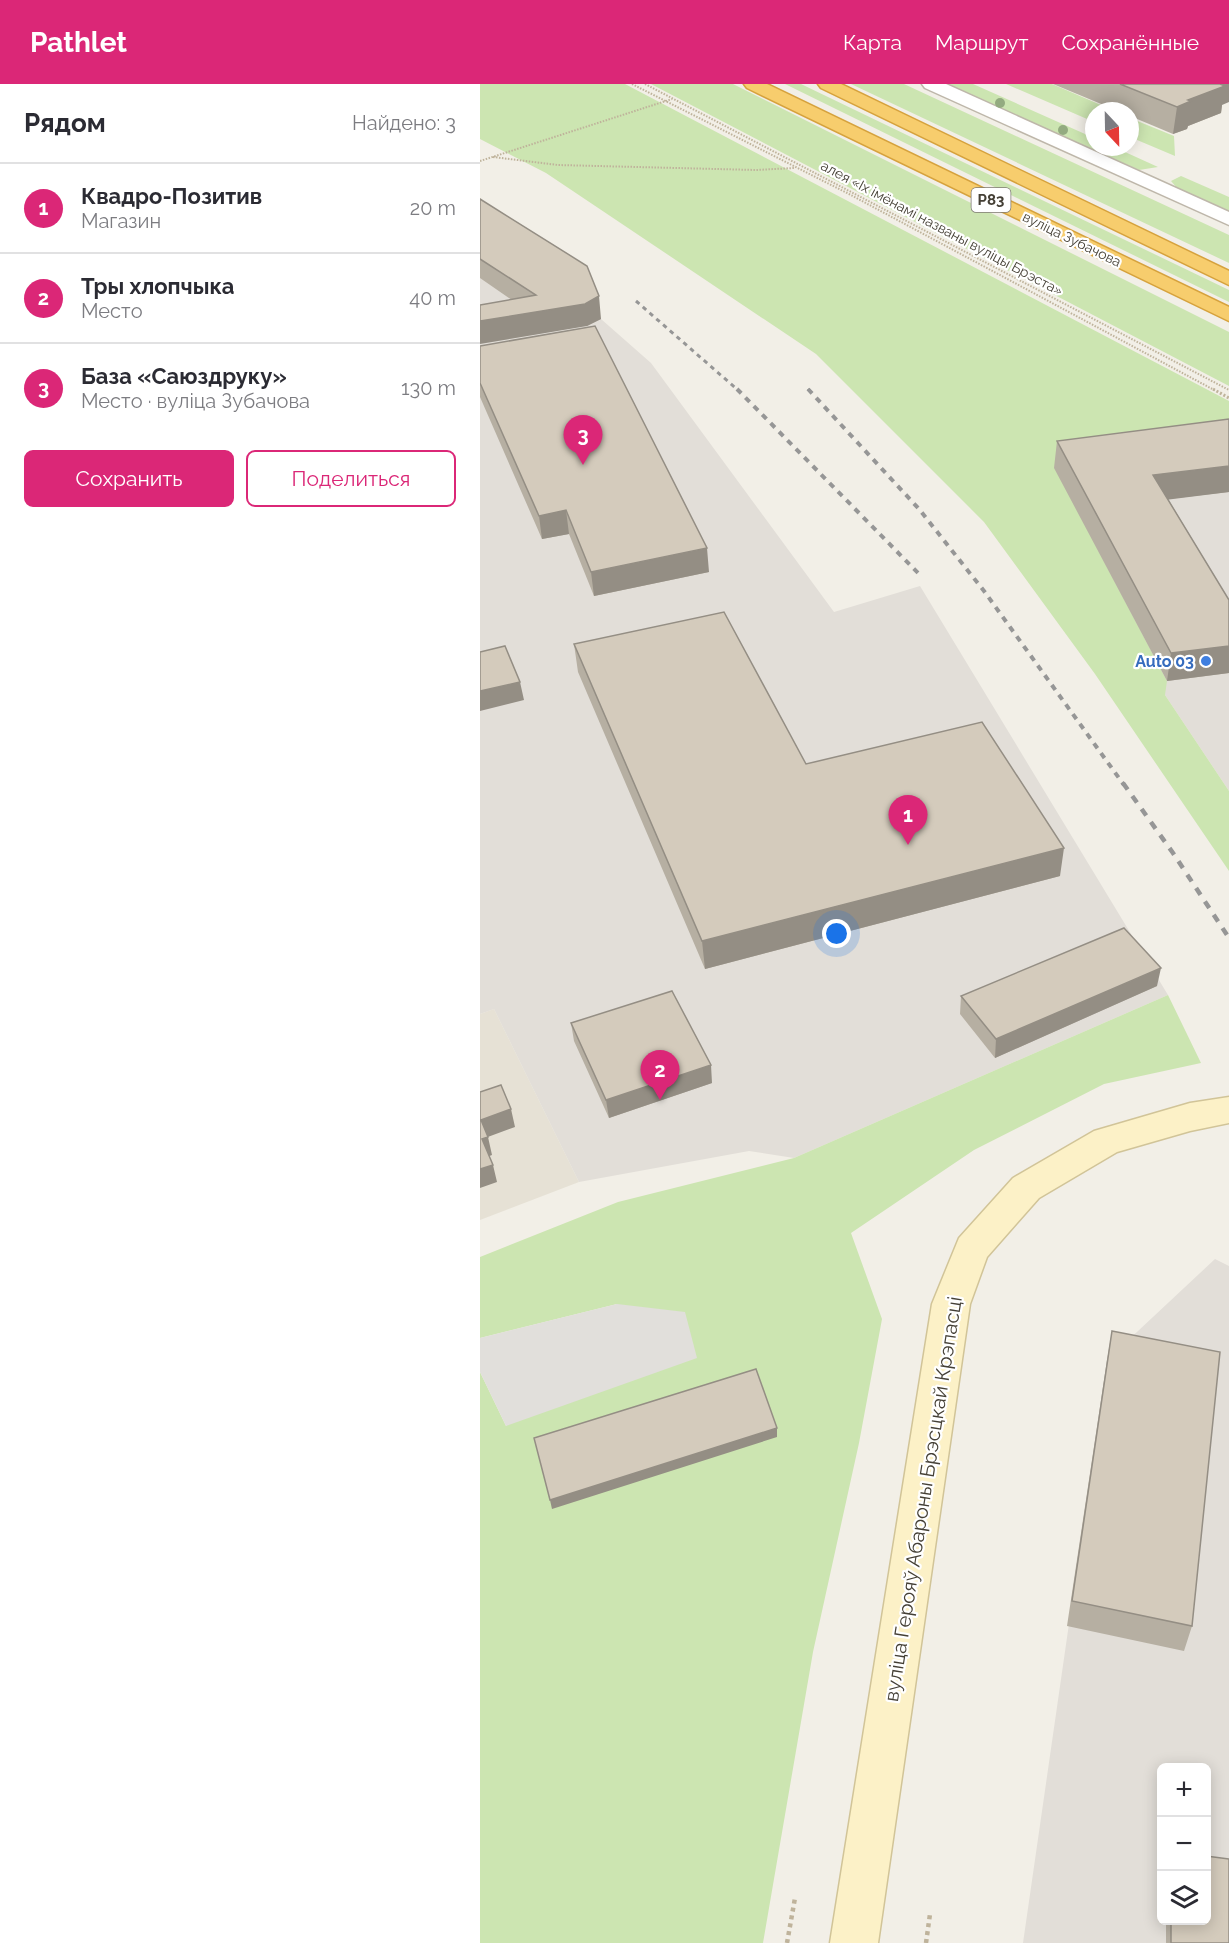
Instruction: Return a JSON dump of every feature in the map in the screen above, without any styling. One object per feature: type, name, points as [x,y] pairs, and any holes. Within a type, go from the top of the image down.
[{"type":"highway","name":"вуліца Зубачова","points":[[753,84],[1229,315]]},
{"type":"highway","name":"вуліца Зубачова","points":[[826,84],[1229,279]]},
{"type":"main road","name":"вуліца Герояў Абароны Брэсцкай Крэпасці","points":[[854,1943],[951,1304],[972,1249],[1026,1188],[1106,1141],[1190,1117],[1229,1110]]},
{"type":"street","points":[[931,84],[1229,219]]},
{"type":"path","points":[[632,84],[796,168],[1229,398]]},
{"type":"path","name":"алея «Іх імёнамі названы вуліцы Брэста»","points":[[645,84],[1229,390]]},
{"type":"path","points":[[480,160],[672,99]]},
{"type":"path","points":[[493,157],[558,165],[756,170],[803,167]]},
{"type":"path","points":[[787,1943],[795,1898]]},
{"type":"path","points":[[926,1943],[930,1914]]},
{"type":"shaded area","points":[[480,218],[590,289],[601,319],[651,363],[834,612],[920,586],[1168,995],[794,1158],[749,1151],[579,1182],[494,1009],[480,1014]]},
{"type":"shaded area","points":[[1229,445],[1229,791],[1165,695],[1054,468]]},
{"type":"shaded area","points":[[494,1009],[579,1182],[480,1220],[480,1014]]},
{"type":"shaded area","points":[[1215,1259],[1229,1266],[1229,1943],[1023,1943],[1107,1360]]},
{"type":"shaded area","points":[[617,1304],[685,1312],[697,1358],[506,1426],[480,1372],[480,1338]]},
{"type":"green space","points":[[480,84],[625,84],[1229,401],[1229,445],[1055,468],[1167,681],[1165,695],[1229,791],[1229,871],[1095,674],[984,522],[816,354],[546,173],[480,139]]},
{"type":"green space","points":[[651,84],[733,84],[1229,332],[1229,386]]},
{"type":"green space","points":[[785,84],[801,84],[1229,290],[1229,302]]},
{"type":"green space","points":[[851,84],[904,84],[1229,235],[1229,263]]},
{"type":"green space","points":[[945,84],[973,84],[1085,134],[1085,146]]},
{"type":"green space","points":[[1006,84],[1052,84],[1094,102],[1085,102],[1085,118]]},
{"type":"green space","points":[[1139,122],[1174,136],[1175,156],[1139,141]]},
{"type":"green space","points":[[1107,156],[1134,156],[1158,167],[1139,170]]},
{"type":"green space","points":[[1181,176],[1229,197],[1229,211],[1177,188],[1171,181]]},
{"type":"green space","points":[[1168,995],[1201,1063],[1104,1084],[974,1150],[851,1233],[882,1319],[859,1443],[813,1652],[763,1943],[480,1943],[480,1372],[506,1426],[617,1304],[480,1338],[480,1257],[618,1202],[794,1158]]},
{"type":"building","points":[[1120,84],[1220,84],[1225,86],[1188,100],[1191,101],[1177,107]]},
{"type":"building","points":[[480,199],[587,266],[599,296],[585,304],[480,321],[480,305],[536,295],[480,259]]},
{"type":"building","points":[[595,326],[707,548],[591,572],[566,510],[539,516],[480,383],[480,346]]},
{"type":"building","points":[[1229,419],[1229,466],[1153,475],[1229,600],[1229,646],[1171,653],[1057,441]]},
{"type":"building","points":[[724,612],[806,764],[982,722],[1064,848],[702,941],[574,644]]},
{"type":"building","points":[[505,646],[520,682],[480,691],[480,652]]},
{"type":"building","points":[[1124,928],[1161,968],[996,1039],[961,996]]},
{"type":"building","points":[[672,991],[711,1065],[606,1100],[571,1023]]},
{"type":"building","points":[[501,1085],[511,1109],[481,1120],[488,1137],[482,1139],[493,1165],[480,1169],[480,1092]]},
{"type":"building","points":[[1112,1331],[1220,1352],[1192,1626],[1072,1601]]},
{"type":"building","points":[[756,1369],[777,1428],[550,1500],[534,1438]]},
{"type":"building","points":[[1211,1857],[1229,1859],[1229,1943],[1171,1943],[1171,1925],[1211,1925]]},
{"type":"railway","points":[[636,301],[739,391]]},
{"type":"railway","points":[[810,391],[808,389],[919,509],[984,591],[1124,785]]},
{"type":"railway","points":[[739,391],[922,577]]},
{"type":"railway","points":[[1123,783],[1229,938]]},
{"type":"place","name":"База «Саюздруку»","points":[[583,465]]},
{"type":"place","name":"Auto 03","points":[[1206,661]]},
{"type":"place","name":"Квадро-Позитив","points":[[908,845]]},
{"type":"place","name":"Тры хлопчыка","points":[[660,1100]]}]
